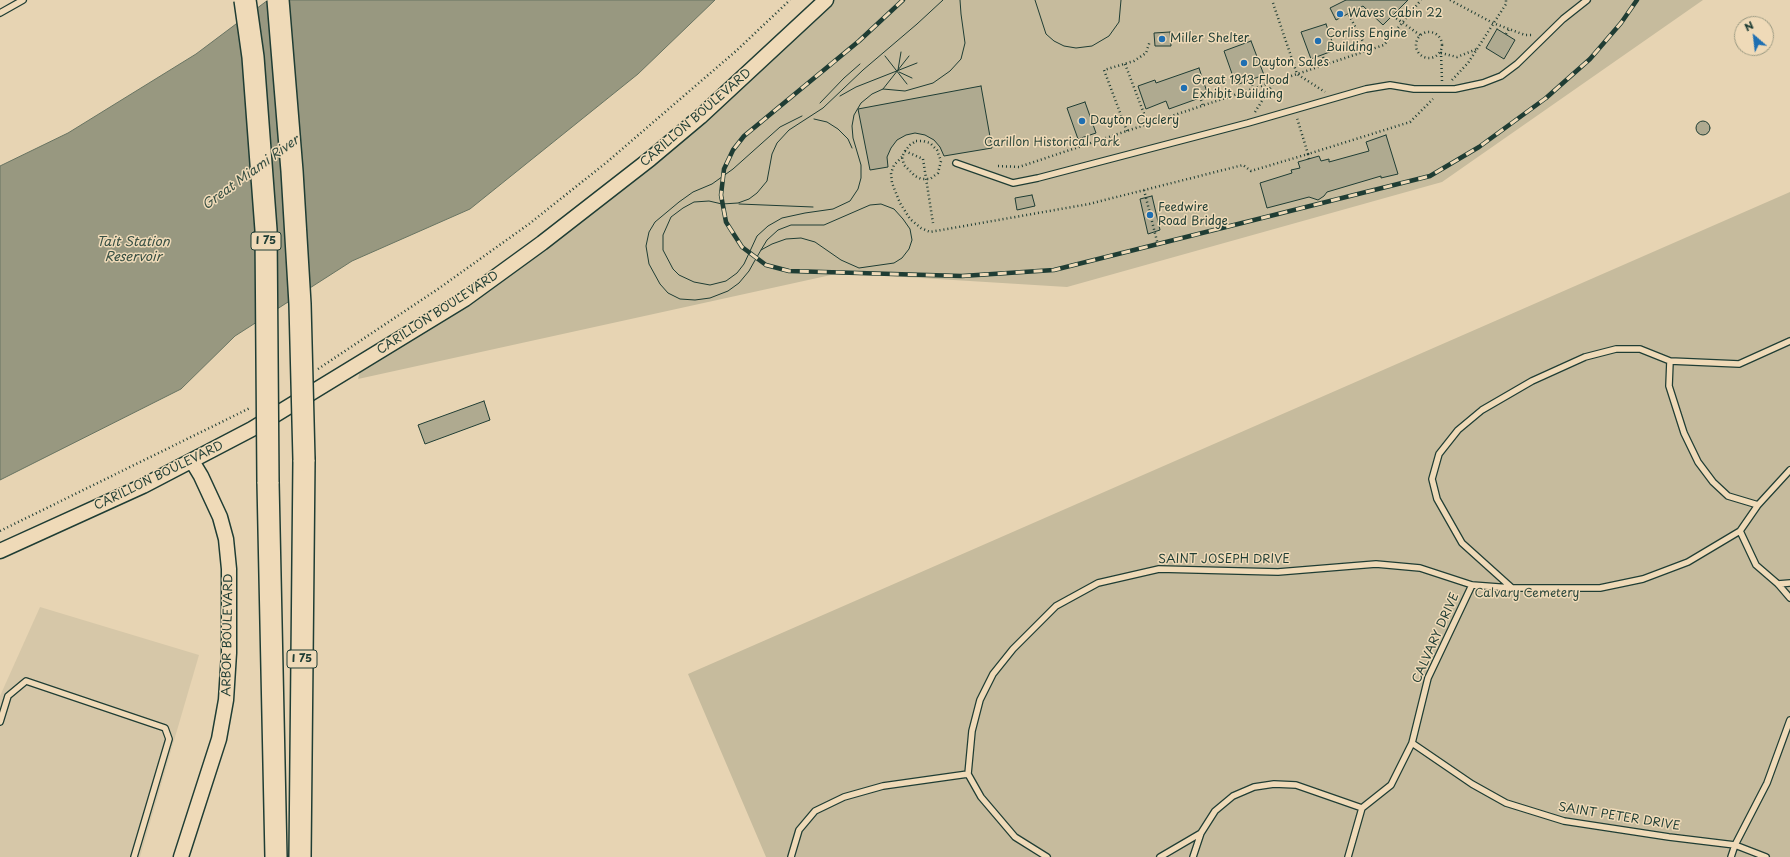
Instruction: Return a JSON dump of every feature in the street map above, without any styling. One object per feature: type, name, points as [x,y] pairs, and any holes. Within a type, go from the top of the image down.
[{"type":"highway","name":"I 75","points":[[245,0],[253,57],[266,230],[268,482],[276,857]]},
{"type":"highway","name":"I 75","points":[[278,0],[292,171],[300,297],[304,460],[300,857]]},
{"type":"street","name":"CARILLON BOULEVARD","points":[[0,551],[144,486],[252,429],[458,302],[542,243],[650,159],[700,117],[826,0]]},
{"type":"street","name":"ARBOR BOULEVARD","points":[[182,857],[219,739],[226,700],[229,653],[230,569],[226,540],[220,517],[201,476],[192,461]]},
{"type":"lane","points":[[0,13],[23,0]]},
{"type":"lane","points":[[956,164],[1013,183],[1038,178],[1248,123],[1334,97],[1390,85],[1414,89],[1455,89],[1483,84],[1501,76],[1517,64],[1587,0]]},
{"type":"lane","points":[[1512,588],[1462,543],[1437,500],[1432,479],[1439,454],[1458,430],[1482,410],[1532,380],[1585,357],[1616,349],[1640,349],[1670,361],[1739,364],[1790,341]]},
{"type":"lane","points":[[1670,361],[1669,386],[1684,433],[1698,462],[1713,482],[1728,496],[1758,505]]},
{"type":"lane","name":"CALVARY DRIVE","points":[[1362,808],[1391,785],[1412,743],[1428,678],[1472,585],[1512,588],[1600,588],[1643,579],[1688,562],[1740,531],[1758,505],[1790,470]]},
{"type":"lane","points":[[1740,531],[1756,565],[1778,584],[1790,598]]},
{"type":"lane","name":"SAINT JOSEPH DRIVE","points":[[968,774],[972,731],[980,700],[993,674],[1013,649],[1056,606],[1098,583],[1159,569],[1278,572],[1376,564],[1420,568],[1472,585]]},
{"type":"lane","points":[[1778,584],[1790,583]]},
{"type":"lane","points":[[0,722],[8,696],[26,682],[165,728],[169,739],[134,857]]},
{"type":"lane","points":[[1731,857],[1735,845],[1767,783],[1790,720]]},
{"type":"lane","name":"SAINT PETER DRIVE","points":[[1412,743],[1472,784],[1514,805],[1564,821],[1669,837],[1735,845],[1766,857]]},
{"type":"lane","points":[[791,857],[799,830],[815,811],[844,797],[883,786],[968,774],[981,797],[1015,837],[1047,857]]},
{"type":"lane","points":[[1193,857],[1201,833],[1215,811],[1233,796],[1254,787],[1274,784],[1296,785],[1362,808],[1348,857]]},
{"type":"lane","points":[[1160,857],[1201,833]]},
{"type":"path","points":[[316,371],[438,289],[529,224],[625,147],[736,51],[790,0]]},
{"type":"path","points":[[996,166],[1019,167],[1384,45],[1421,0]]},
{"type":"path","points":[[1450,0],[1494,23],[1525,35],[1547,35]]},
{"type":"path","points":[[1273,3],[1297,74],[1334,97]]},
{"type":"path","points":[[1349,15],[1368,51]]},
{"type":"path","points":[[1393,16],[1420,35]]},
{"type":"path","points":[[1506,34],[1509,29]]},
{"type":"path","points":[[1441,53],[1434,58],[1425,58],[1421,55],[1416,48],[1416,43],[1420,35],[1427,31],[1432,31],[1440,36],[1443,44],[1441,53],[1442,89]]},
{"type":"path","points":[[1127,131],[1104,70],[1134,61],[1146,53],[1150,41]]},
{"type":"path","points":[[1441,53],[1457,58],[1477,49]]},
{"type":"path","points":[[1323,57],[1326,65]]},
{"type":"path","points":[[1124,64],[1148,124]]},
{"type":"path","points":[[1251,81],[1253,89]]},
{"type":"path","points":[[1248,123],[1274,82]]},
{"type":"path","points":[[1201,100],[1203,106]]},
{"type":"path","points":[[902,157],[904,165],[908,171],[921,179],[930,179],[938,173],[941,161],[937,150],[930,143],[916,141],[910,145],[902,157],[894,165],[891,173],[892,183],[900,203],[910,219],[921,228],[930,232],[1089,204],[1243,165],[1251,171],[1308,154],[1299,126]]},
{"type":"path","points":[[1087,138],[1089,143]]},
{"type":"path","points":[[905,151],[923,159],[933,223]]},
{"type":"path","points":[[941,161],[956,164]]},
{"type":"path","points":[[1144,190],[1158,245]]},
{"type":"path","points":[[0,531],[256,405]]},
{"type":"shaded area","points":[[40,607],[199,655],[140,857],[0,857],[0,696]]},
{"type":"green space","name":"Carillon Historical Park","points":[[826,0],[1703,0],[1442,182],[1067,287],[840,273],[358,379],[362,362],[542,243]]},
{"type":"green space","name":"Calvary Cemetery","points":[[1790,192],[1790,857],[766,857],[688,674]]},
{"type":"water","name":"Tait Station Reservoir","points":[[268,0],[715,0],[638,74],[470,209],[352,261],[235,336],[181,389],[0,480],[0,166],[68,133],[196,54]]},
{"type":"building","points":[[1346,0],[1408,0],[1383,25],[1363,6],[1336,20],[1330,8]]},
{"type":"building","name":"Corliss Engine Building","points":[[1326,24],[1335,50],[1311,59],[1301,32]]},
{"type":"building","points":[[1497,29],[1515,40],[1504,59],[1486,48]]},
{"type":"building","name":"Miller Shelter","points":[[1170,32],[1171,46],[1155,46],[1154,33]]},
{"type":"building","name":"Dayton Sales","points":[[1251,41],[1264,75],[1236,85],[1224,51]]},
{"type":"building","name":"Great 1913 Flood Exhibit Building","points":[[1199,68],[1208,95],[1169,109],[1166,101],[1146,109],[1138,86],[1155,80],[1156,83]]},
{"type":"building","points":[[981,86],[992,148],[944,156],[940,147],[934,140],[925,135],[915,133],[906,135],[897,140],[887,157],[888,167],[870,170],[858,109]]},
{"type":"building","name":"Dayton Cyclery","points":[[1085,102],[1096,133],[1078,139],[1067,108]]},
{"type":"building","points":[[1703,121],[1708,123],[1710,128],[1708,133],[1703,135],[1698,133],[1696,128],[1698,123]]},
{"type":"building","points":[[1386,135],[1398,174],[1381,178],[1381,176],[1327,192],[1318,200],[1309,197],[1267,208],[1260,183],[1292,173],[1291,170],[1300,168],[1298,162],[1319,156],[1321,161],[1329,159],[1329,162],[1369,151],[1366,142]]},
{"type":"building","points":[[1032,195],[1035,206],[1017,210],[1015,198]]},
{"type":"building","name":"Feedwire Road Bridge","points":[[1152,196],[1160,230],[1148,234],[1140,199]]},
{"type":"building","points":[[484,401],[490,420],[425,444],[418,425]]},
{"type":"tram line","points":[[943,0],[863,70],[823,108],[789,130],[777,143],[772,154],[767,181],[757,193],[749,199],[738,203],[722,204],[709,201],[694,202],[671,217],[663,235],[663,250],[673,269],[679,275],[694,282],[710,285],[726,281],[737,273],[744,264],[757,236],[768,226],[782,218],[833,209],[850,201],[858,189],[861,178],[861,165],[853,138],[852,126],[854,115],[861,103],[872,94],[883,89],[905,91],[933,83],[950,71],[961,59],[965,43],[960,0]]},
{"type":"tram line","points":[[1035,0],[1046,34],[1054,41],[1064,46],[1076,48],[1092,46],[1109,36],[1119,22],[1121,0]]},
{"type":"tram line","points":[[898,70],[901,52]]},
{"type":"tram line","points":[[885,56],[907,84]]},
{"type":"tram line","points":[[883,89],[909,56]]},
{"type":"tram line","points":[[840,96],[856,87],[917,63]]},
{"type":"tram line","points":[[820,103],[860,64]]},
{"type":"tram line","points":[[899,72],[912,78]]},
{"type":"tram line","points":[[761,250],[786,239],[801,238],[815,242],[841,260],[859,268],[894,263],[902,258],[909,249],[912,240],[910,229],[894,209],[881,204],[870,205],[824,225],[791,225],[778,230],[767,240],[761,250],[754,262],[749,271],[739,283],[728,291],[710,298],[695,300],[680,299],[668,293],[660,284],[649,264],[646,246],[649,232],[655,222],[693,192],[712,184],[733,169],[780,127],[802,116]]},
{"type":"tram line","points":[[814,119],[827,122],[838,129],[848,139],[852,148]]},
{"type":"tram line","points":[[739,204],[813,207]]},
{"type":"railway","points":[[903,0],[859,41],[744,136],[733,150],[724,169],[721,195],[726,222],[742,247],[766,265],[789,271],[962,276],[1054,270],[1430,176],[1479,147],[1546,98],[1590,59],[1621,23],[1637,0]]},
{"type":"place","name":"Waves Cabin 22","points":[[1340,14]]},
{"type":"place","name":"Miller Shelter","points":[[1162,39]]},
{"type":"place","name":"Corliss Engine Building","points":[[1318,41]]},
{"type":"place","name":"Dayton Sales","points":[[1244,63]]},
{"type":"place","name":"Great 1913 Flood Exhibit Building","points":[[1184,88]]},
{"type":"place","name":"Dayton Cyclery","points":[[1082,121]]},
{"type":"place","name":"Feedwire Road Bridge","points":[[1150,215]]},
{"type":"water label","name":"Great Miami River","points":[[251,173]]}]
